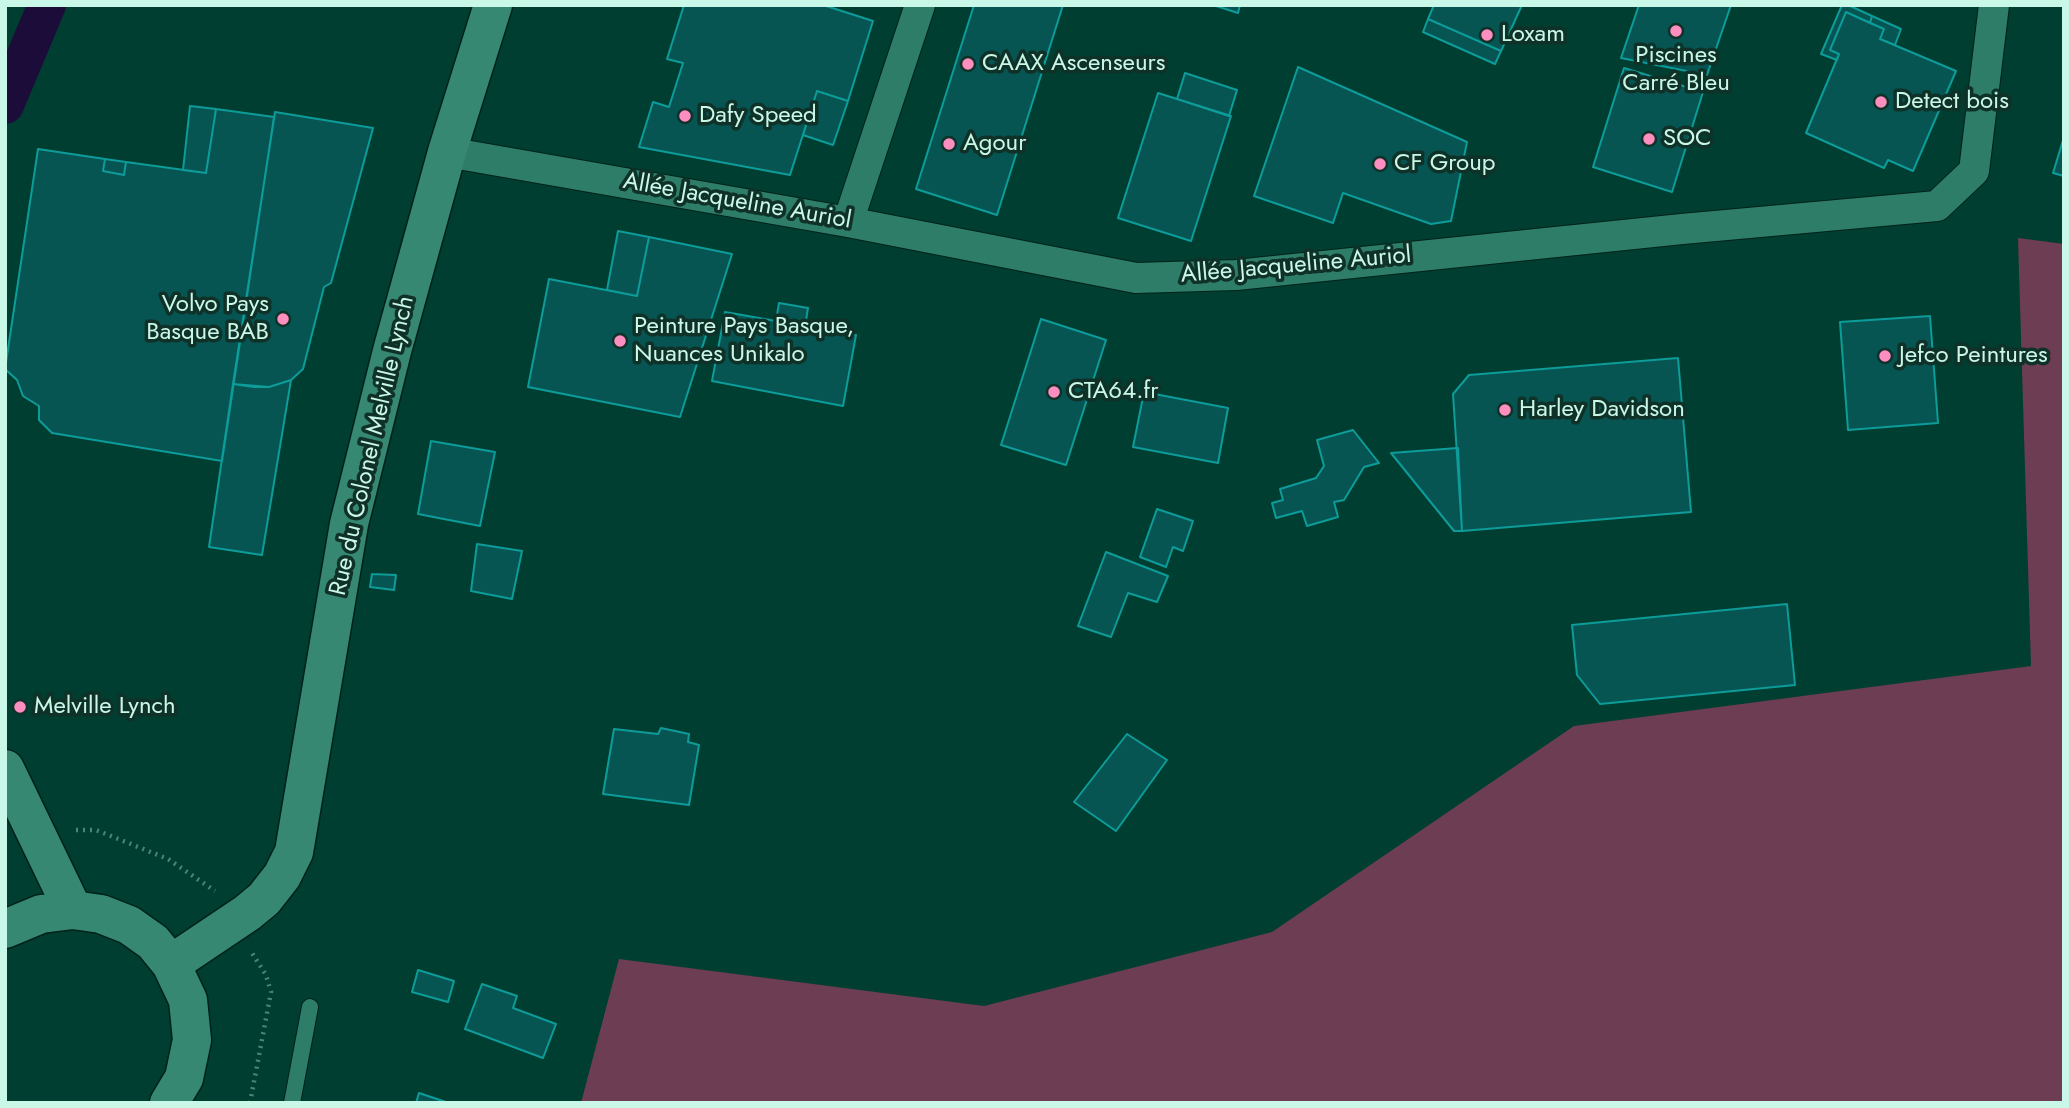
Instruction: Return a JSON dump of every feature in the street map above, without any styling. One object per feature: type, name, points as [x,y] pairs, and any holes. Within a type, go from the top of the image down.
[{"type":"street","name":"Rue du Colonel Melville Lynch","points":[[171,964],[264,899],[282,876],[294,852],[349,524],[392,351],[447,152],[493,5]]},
{"type":"street","points":[[848,222],[920,5]]},
{"type":"street","name":"Allée Jacqueline Auriol","points":[[447,152],[848,222],[1136,278],[1236,275],[1937,206],[1974,171],[1994,5]]},
{"type":"street","points":[[5,769],[73,910]]},
{"type":"street","points":[[5,929],[41,914],[73,910],[102,914],[129,925],[153,942],[171,964],[188,1000],[192,1040],[184,1078],[169,1103]]},
{"type":"lane","points":[[292,1103],[310,1007]]},
{"type":"path","points":[[68,833],[80,829],[96,830],[168,859],[213,888]]},
{"type":"path","points":[[250,1103],[271,992],[266,975],[252,953]]},
{"type":"shaded area","points":[[2018,238],[2064,244],[2064,1103],[581,1103],[619,959],[984,1006],[1272,932],[1574,726],[2031,666]]},
{"type":"building","points":[[684,5],[823,5],[873,21],[848,101],[817,91],[790,175],[639,147],[653,102],[669,107],[683,63],[667,59]]},
{"type":"building","points":[[974,5],[1063,5],[997,215],[916,189]]},
{"type":"building","points":[[1213,5],[1240,5],[1238,13]]},
{"type":"building","name":"Loxam","points":[[1434,5],[1522,5],[1501,51],[1428,19]]},
{"type":"building","name":"Piscines Carré Bleu","points":[[1639,5],[1731,5],[1707,75],[1621,58]]},
{"type":"building","points":[[1842,5],[1872,16],[1870,23],[1846,12],[1830,50],[1839,54],[1837,60],[1821,54]]},
{"type":"building","name":"Detect bois","points":[[1846,12],[1884,29],[1880,39],[1956,71],[1913,171],[1888,160],[1884,168],[1806,133],[1839,54],[1830,50]]},
{"type":"building","points":[[1872,16],[1901,29],[1895,45],[1880,39],[1884,29],[1870,23]]},
{"type":"building","points":[[1428,19],[1501,51],[1495,64],[1423,32]]},
{"type":"building","points":[[1298,67],[1467,142],[1451,221],[1431,224],[1343,193],[1333,223],[1254,196]]},
{"type":"building","points":[[1624,68],[1703,92],[1672,192],[1593,167]]},
{"type":"building","points":[[1185,73],[1237,90],[1229,116],[1177,99]]},
{"type":"building","points":[[817,91],[848,101],[833,145],[803,135]]},
{"type":"building","points":[[1158,93],[1231,116],[1191,241],[1118,218]]},
{"type":"building","points":[[190,106],[216,109],[206,173],[183,170]]},
{"type":"building","points":[[216,109],[274,117],[222,461],[52,433],[39,420],[39,406],[23,396],[17,380],[5,369],[38,149],[105,159],[103,171],[124,175],[126,162],[206,173]]},
{"type":"building","points":[[275,112],[373,128],[331,283],[324,287],[303,369],[291,380],[269,387],[254,387],[233,384]]},
{"type":"building","points":[[2064,137],[2064,176],[2053,173]]},
{"type":"building","points":[[105,159],[126,162],[124,175],[103,171]]},
{"type":"building","points":[[618,231],[649,237],[637,296],[607,290]]},
{"type":"building","name":"Peinture Pays Basque, Nuances Unikalo","points":[[649,237],[732,254],[680,417],[528,387],[549,279],[637,296]]},
{"type":"building","points":[[779,303],[808,308],[805,327],[856,335],[843,406],[712,381],[725,312],[776,321]]},
{"type":"building","points":[[1930,316],[1938,423],[1848,430],[1840,322]]},
{"type":"building","name":"CTA64.fr","points":[[1041,319],[1106,340],[1066,465],[1001,445]]},
{"type":"building","points":[[1678,358],[1691,512],[1462,531],[1453,394],[1469,375]]},
{"type":"building","points":[[291,380],[262,555],[209,547],[233,384],[269,387]]},
{"type":"building","points":[[1144,392],[1228,408],[1218,463],[1133,447]]},
{"type":"building","points":[[1353,430],[1379,463],[1364,467],[1344,500],[1334,502],[1338,517],[1307,526],[1302,511],[1276,518],[1272,503],[1283,500],[1280,489],[1316,478],[1324,466],[1317,440]]},
{"type":"building","points":[[431,441],[495,452],[480,526],[418,514]]},
{"type":"building","points":[[1458,448],[1462,531],[1454,531],[1391,453]]},
{"type":"building","points":[[1157,509],[1193,521],[1183,551],[1173,547],[1166,567],[1140,557]]},
{"type":"building","points":[[477,544],[522,551],[512,599],[471,591]]},
{"type":"building","points":[[1106,552],[1168,576],[1157,602],[1128,593],[1111,637],[1078,626]]},
{"type":"building","points":[[372,574],[396,575],[394,590],[370,587]]},
{"type":"building","points":[[1787,604],[1795,685],[1600,704],[1577,675],[1572,625]]},
{"type":"building","points":[[661,728],[689,734],[688,742],[699,745],[689,805],[603,794],[614,729],[658,734]]},
{"type":"building","points":[[1127,734],[1167,760],[1116,831],[1074,802]]},
{"type":"building","points":[[418,970],[454,981],[448,1002],[412,992]]},
{"type":"building","points":[[482,984],[517,996],[513,1008],[556,1024],[543,1058],[465,1029]]},
{"type":"building","points":[[419,1093],[449,1103],[416,1103]]},
{"type":"waterway","points":[[5,105],[47,5]]},
{"type":"place","name":"Piscines Carré Bleu","points":[[1676,31]]},
{"type":"place","name":"Loxam","points":[[1487,35]]},
{"type":"place","name":"CAAX Ascenseurs","points":[[968,64]]},
{"type":"place","name":"Detect bois","points":[[1881,102]]},
{"type":"place","name":"Dafy Speed","points":[[685,116]]},
{"type":"place","name":"SOC","points":[[1649,139]]},
{"type":"place","name":"Agour","points":[[949,144]]},
{"type":"place","name":"CF Group","points":[[1380,164]]},
{"type":"place","name":"Volvo Pays Basque BAB","points":[[283,319]]},
{"type":"place","name":"Peinture Pays Basque, Nuances Unikalo","points":[[620,341]]},
{"type":"place","name":"Jefco Peintures","points":[[1885,356]]},
{"type":"place","name":"CTA64.fr","points":[[1054,392]]},
{"type":"place","name":"Harley Davidson","points":[[1505,410]]},
{"type":"place","name":"Melville Lynch","points":[[20,707]]}]
